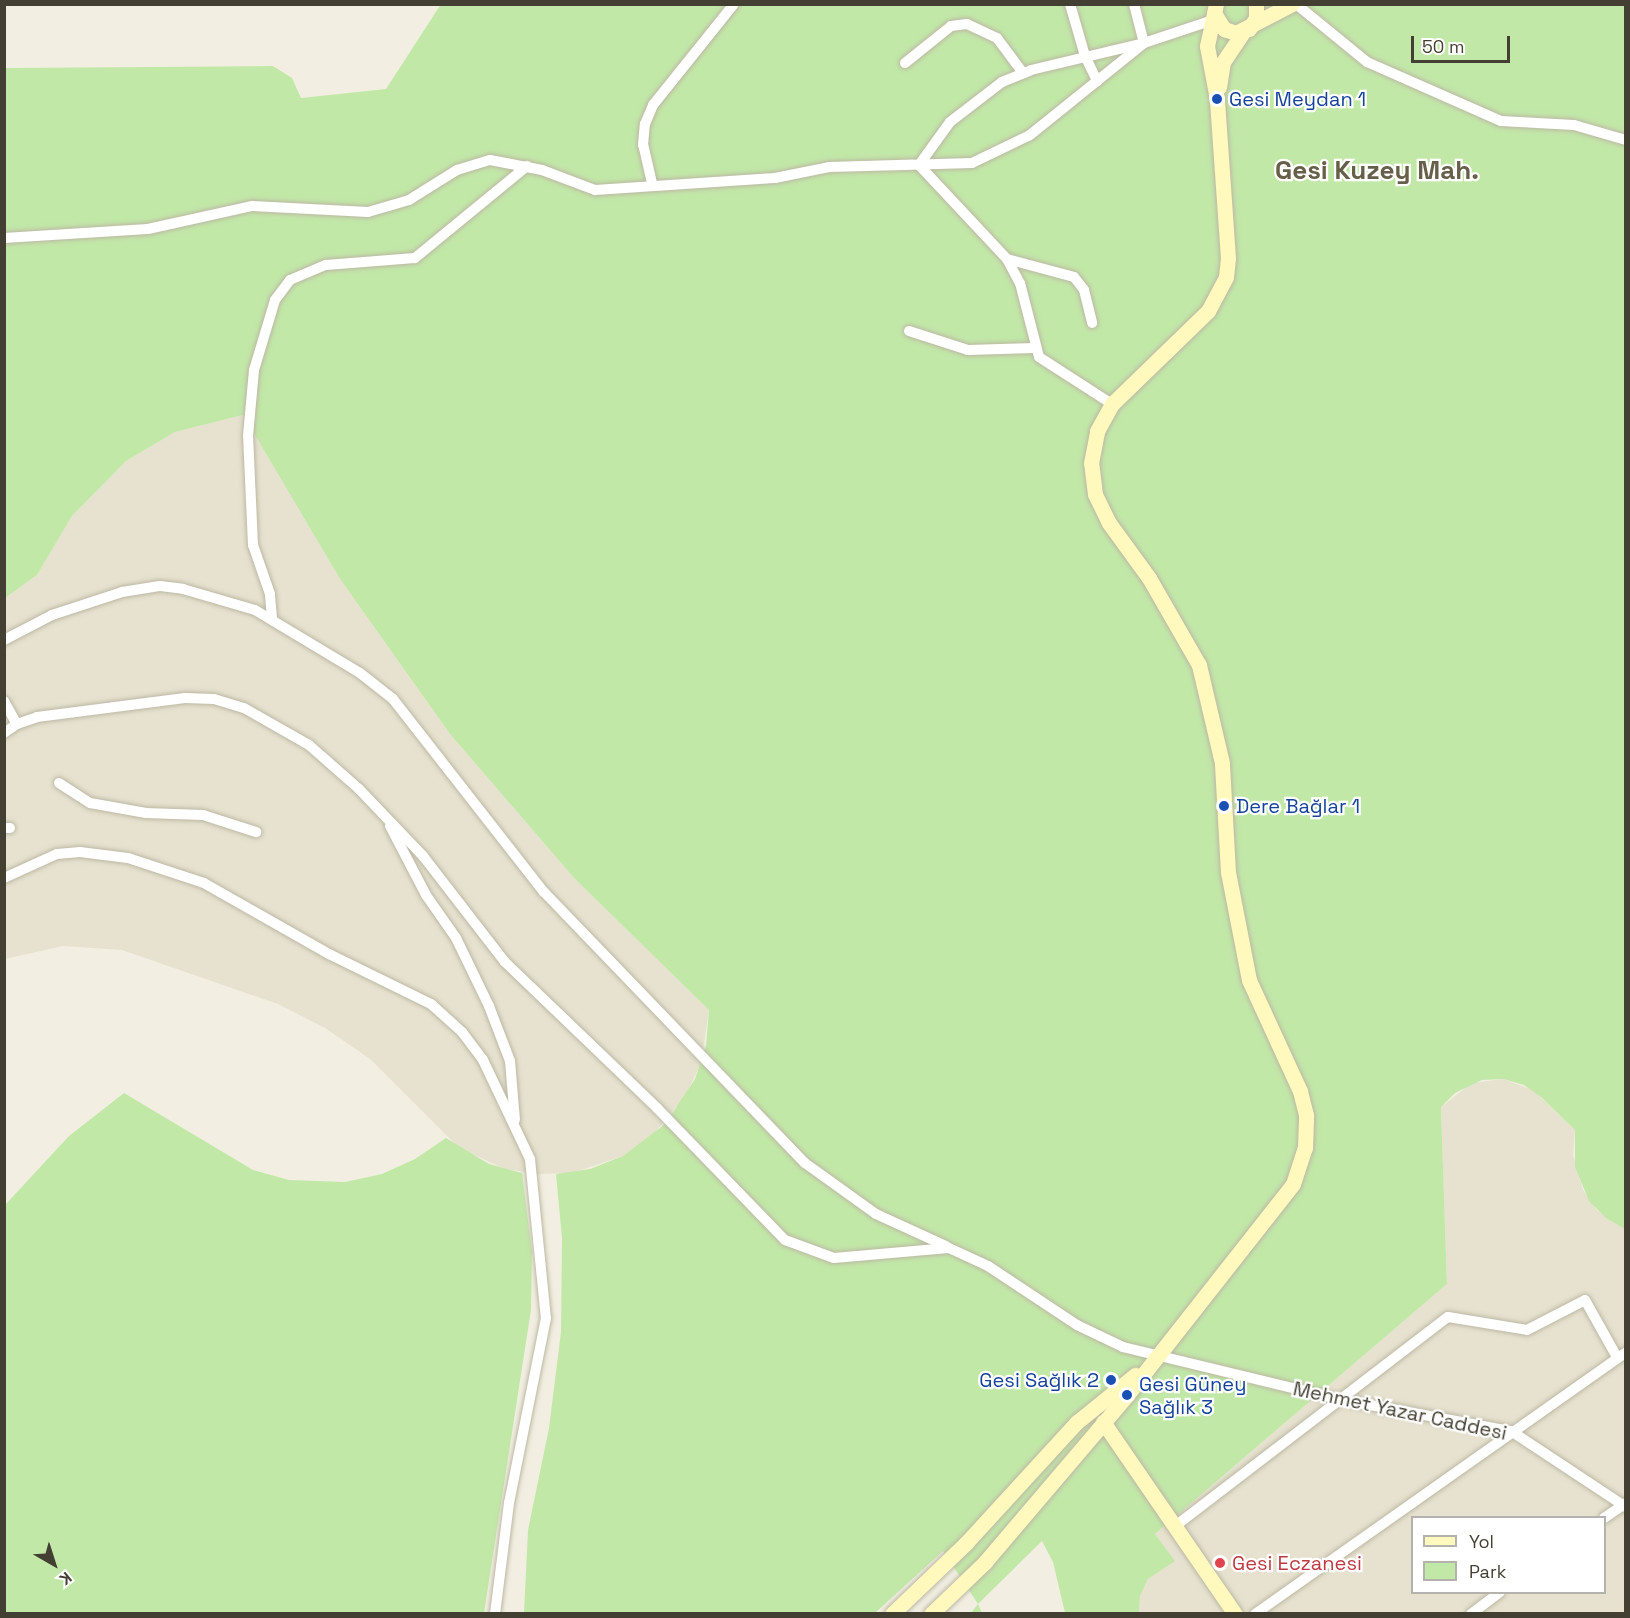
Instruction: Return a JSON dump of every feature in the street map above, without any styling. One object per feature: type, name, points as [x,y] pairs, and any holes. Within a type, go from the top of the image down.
[{"type":"street","points":[[652,183],[643,145],[645,124],[653,105],[734,4]]},
{"type":"street","points":[[1070,4],[1085,56],[1097,81]]},
{"type":"street","points":[[1134,4],[1144,43]]},
{"type":"street","points":[[1217,99],[1223,62],[1257,18],[1256,4]]},
{"type":"street","points":[[1214,9],[1224,29],[1246,30],[1294,4],[1367,62],[1501,121],[1574,125],[1626,140]]},
{"type":"street","points":[[4,238],[148,228],[252,207],[368,212],[409,200],[477,161],[526,166],[595,190],[652,183],[775,178],[830,167],[964,164],[988,158],[1030,135],[1144,43],[1214,9]]},
{"type":"street","points":[[931,1614],[986,1562],[1156,1358],[1293,1184],[1305,1148],[1306,1115],[1300,1091],[1249,980],[1228,872],[1222,763],[1199,665],[1149,578],[1109,523],[1095,494],[1090,463],[1097,431],[1112,404],[1208,311],[1226,278],[1228,258],[1217,99],[1207,45],[1214,9]]},
{"type":"street","points":[[906,63],[951,26],[967,24],[997,38],[1023,73]]},
{"type":"street","points":[[919,165],[937,136],[964,108],[988,90],[1023,73],[1144,43]]},
{"type":"street","points":[[919,165],[1007,259],[1020,283],[1034,348],[1048,364],[1112,404]]},
{"type":"street","points":[[272,618],[270,594],[253,545],[248,436],[254,370],[275,300],[291,280],[326,265],[415,258],[526,166]]},
{"type":"street","points":[[1007,259],[1074,277],[1084,290],[1092,323]]},
{"type":"street","points":[[909,331],[968,350],[1034,348]]},
{"type":"street","name":"Mehmet Yazar Caddesi","points":[[4,640],[52,615],[122,592],[160,586],[233,602],[272,618],[393,699],[544,891],[805,1163],[876,1214],[988,1266],[1077,1325],[1156,1358],[1338,1399],[1511,1431],[1625,1505]]},
{"type":"street","points":[[4,733],[17,724],[37,717],[185,698],[214,699],[244,708],[309,745],[385,816],[423,856],[505,962],[657,1108],[785,1240],[834,1258],[949,1248]]},
{"type":"street","points":[[4,702],[17,724]]},
{"type":"street","points":[[59,783],[90,803],[147,813],[203,815],[256,832]]},
{"type":"street","points":[[385,816],[426,895],[456,938],[489,1006],[510,1061],[516,1132]]},
{"type":"street","points":[[4,878],[57,854],[100,854],[172,872],[234,898],[329,954],[431,1004],[462,1032],[483,1060],[530,1159],[546,1318],[509,1503],[495,1614]]},
{"type":"street","points":[[1173,1527],[1448,1317],[1527,1330],[1585,1300],[1621,1354],[1255,1614]]},
{"type":"street","points":[[892,1614],[966,1543],[1077,1422],[1156,1358]]},
{"type":"street","points":[[1103,1422],[1173,1527],[1235,1614]]},
{"type":"street","points":[[1606,1517],[1625,1505]]},
{"type":"street","points":[[1471,1614],[1499,1594]]},
{"type":"shaded area","points":[[243,415],[340,579],[450,734],[574,878],[709,1010],[701,1063],[686,1095],[652,1136],[623,1156],[572,1173],[539,1174],[505,1169],[459,1148],[370,1059],[325,1028],[278,1004],[122,950],[63,946],[5,959],[5,598],[37,575],[72,516],[126,461],[175,432]]},
{"type":"shaded area","points":[[1503,1079],[1533,1090],[1575,1130],[1573,1155],[1583,1190],[1597,1210],[1625,1229],[1625,1613],[1139,1614],[1140,1596],[1148,1579],[1174,1561],[1155,1534],[1447,1284],[1441,1107],[1472,1083]]},
{"type":"green space","points":[[441,4],[1625,5],[1625,1229],[1606,1218],[1589,1201],[1575,1167],[1575,1130],[1541,1097],[1524,1085],[1503,1079],[1482,1080],[1455,1093],[1441,1107],[1447,1284],[1155,1534],[1175,1561],[1148,1579],[1140,1596],[1139,1613],[1065,1613],[1053,1562],[1042,1541],[978,1604],[943,1551],[875,1613],[524,1613],[528,1530],[549,1428],[561,1332],[562,1238],[556,1174],[590,1169],[623,1156],[665,1124],[695,1079],[706,1046],[709,1010],[574,878],[450,734],[340,579],[243,415],[175,432],[126,461],[72,516],[37,575],[5,598],[5,68],[273,66],[292,78],[301,98],[386,89]]},
{"type":"green space","points":[[124,1093],[253,1170],[289,1180],[345,1182],[382,1174],[415,1159],[446,1138],[489,1164],[522,1173],[532,1252],[531,1310],[484,1613],[5,1613],[5,1205],[69,1136]]},
{"type":"green space","points":[[978,1604],[982,1613],[971,1613]]},
{"type":"place","name":"Gesi Meydan 1","points":[[1217,99]]},
{"type":"place","name":"Dere Bağlar 1","points":[[1224,806]]},
{"type":"place","name":"Gesi Sağlık 2","points":[[1111,1380]]},
{"type":"place","name":"Gesi Güney Sağlık 3","points":[[1127,1395]]},
{"type":"place","name":"Gesi Eczanesi","points":[[1220,1563]]},
{"type":"district","name":"Gesi Kuzey Mah.","points":[[1377,171]]}]
